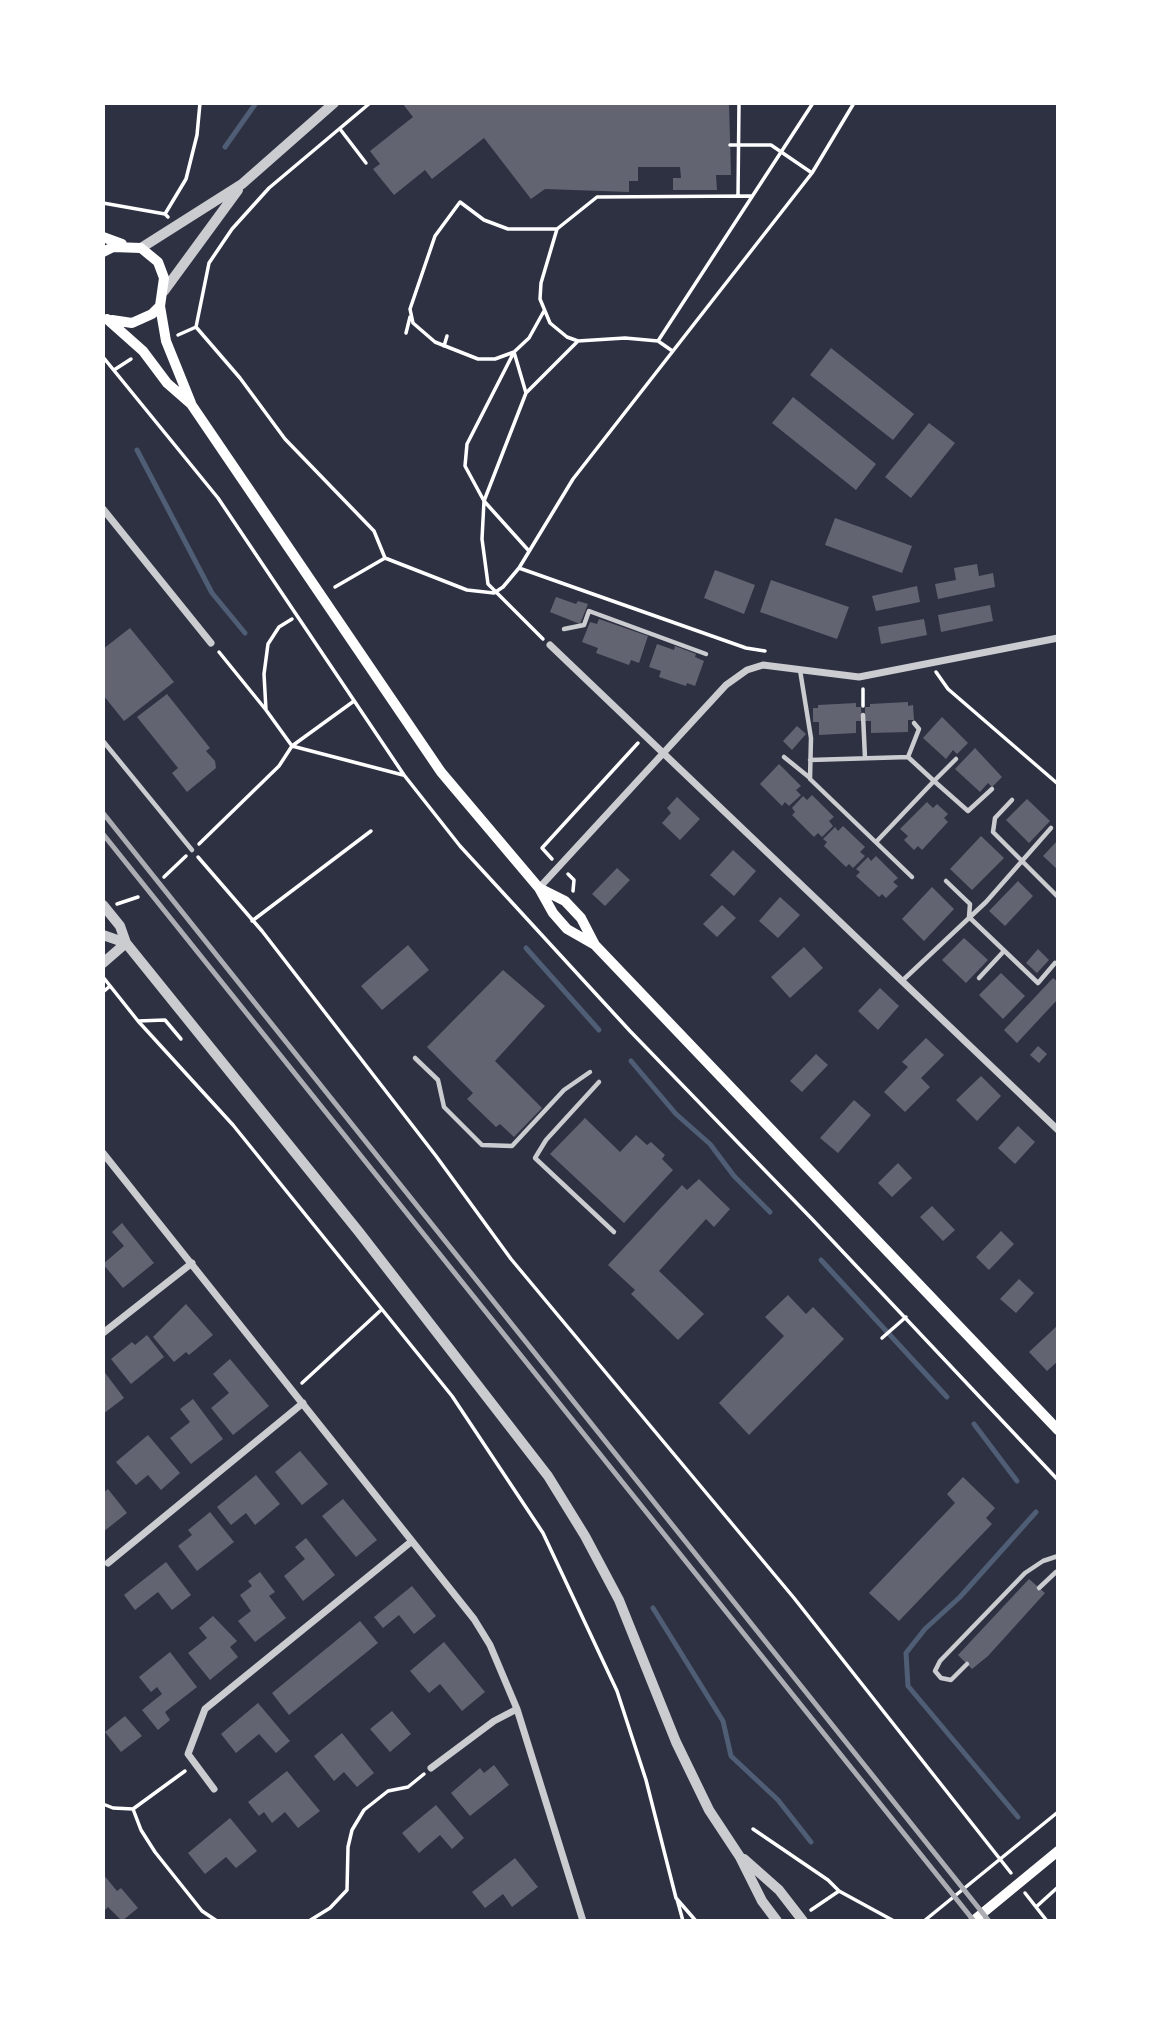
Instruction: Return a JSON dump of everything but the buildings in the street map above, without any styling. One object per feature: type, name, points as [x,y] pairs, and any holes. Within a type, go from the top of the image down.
[{"type":"main road","points":[[103,237],[141,248],[158,262],[164,278],[160,306],[166,341],[191,404],[441,772],[539,888],[553,914],[567,929],[595,945]]},
{"type":"main road","points":[[103,252],[113,247],[128,246]]},
{"type":"main road","points":[[105,317],[132,323],[145,319],[160,306]]},
{"type":"main road","points":[[105,317],[143,351],[167,383],[191,404]]},
{"type":"main road","points":[[539,888],[565,901],[581,918],[595,945],[1058,1430]]},
{"type":"main road","points":[[973,1921],[1058,1851]]},
{"type":"street","points":[[141,248],[242,184],[334,103]]},
{"type":"street","points":[[164,291],[242,184]]},
{"type":"street","points":[[103,509],[211,643]]},
{"type":"street","points":[[539,888],[726,685],[747,670],[763,665],[843,677],[863,676],[1058,638]]},
{"type":"street","points":[[550,645],[1058,1130]]},
{"type":"street","points":[[103,905],[120,926],[126,943],[359,1232],[548,1476],[585,1536],[619,1600],[677,1742],[709,1810],[740,1857],[762,1901],[777,1921]]},
{"type":"street","points":[[103,935],[126,943]]},
{"type":"street","points":[[103,963],[126,943]]},
{"type":"street","points":[[103,1153],[474,1619],[490,1645],[517,1709],[583,1921]]},
{"type":"street","points":[[103,1333],[192,1263]]},
{"type":"street","points":[[108,1563],[303,1403]]},
{"type":"street","points":[[214,1789],[188,1754],[205,1709],[412,1541]]},
{"type":"street","points":[[431,1768],[499,1717],[517,1709]]},
{"type":"street","points":[[740,1857],[779,1890],[805,1917]]},
{"type":"lane","points":[[564,629],[584,625],[589,611],[706,654]]},
{"type":"lane","points":[[800,670],[811,738],[810,779]]},
{"type":"lane","points":[[863,715],[865,758]]},
{"type":"lane","points":[[908,757],[919,729],[914,723]]},
{"type":"lane","points":[[103,741],[192,850]]},
{"type":"lane","points":[[785,757],[877,841],[912,877]]},
{"type":"lane","points":[[810,760],[908,757],[968,811],[992,789]]},
{"type":"lane","points":[[877,841],[956,759]]},
{"type":"lane","points":[[1012,800],[995,818],[993,832],[1058,897]]},
{"type":"lane","points":[[902,981],[969,917],[1051,828]]},
{"type":"lane","points":[[946,881],[970,904],[969,917]]},
{"type":"lane","points":[[969,917],[1038,983],[1057,963]]},
{"type":"lane","points":[[979,978],[1004,951]]},
{"type":"lane","points":[[415,1058],[438,1080],[444,1107],[482,1145],[512,1146],[565,1090],[590,1072]]},
{"type":"lane","points":[[599,1082],[546,1140],[535,1158],[614,1232]]},
{"type":"lane","points":[[967,1664],[951,1680],[941,1678],[935,1671],[940,1661],[1025,1573],[1043,1561],[1058,1556]]},
{"type":"lane","points":[[1039,1588],[1056,1572]]},
{"type":"path","points":[[165,214],[186,179],[197,135],[200,103]]},
{"type":"path","points":[[196,327],[209,263],[232,229],[269,188],[370,103]]},
{"type":"path","points":[[737,197],[739,103]]},
{"type":"path","points":[[658,341],[813,103]]},
{"type":"path","points":[[494,593],[519,568],[573,479],[671,350],[812,173],[854,103]]},
{"type":"path","points":[[340,129],[366,163]]},
{"type":"path","points":[[730,145],[771,145],[812,173]]},
{"type":"path","points":[[671,350],[658,341],[625,338],[578,341],[557,330],[544,311],[541,283],[557,229],[597,197],[751,196]]},
{"type":"path","points":[[406,333],[413,292],[435,236],[460,202],[484,220],[508,229],[557,229]]},
{"type":"path","points":[[529,551],[484,501],[465,466],[467,444],[514,352],[529,338],[544,311]]},
{"type":"path","points":[[411,315],[413,323],[424,334],[444,346],[478,359],[495,359],[514,352]]},
{"type":"path","points":[[166,341],[196,327]]},
{"type":"path","points":[[196,327],[240,378],[285,439],[374,531],[385,558],[467,590],[494,593]]},
{"type":"path","points":[[444,346],[447,336]]},
{"type":"path","points":[[550,645],[494,593],[483,568],[484,501],[526,393],[578,341]]},
{"type":"path","points":[[114,370],[143,351]]},
{"type":"path","points":[[514,352],[526,393]]},
{"type":"path","points":[[103,357],[218,498],[404,775],[460,846],[630,1031],[1058,1480]]},
{"type":"path","points":[[335,587],[385,558]]},
{"type":"path","points":[[519,568],[746,648],[776,653]]},
{"type":"path","points":[[266,710],[264,674],[268,644],[279,627],[292,620]]},
{"type":"path","points":[[211,643],[292,746],[404,775]]},
{"type":"path","points":[[932,662],[948,689],[1058,784]]},
{"type":"path","points":[[863,676],[863,715]]},
{"type":"path","points":[[164,877],[279,766],[292,746],[354,701]]},
{"type":"path","points":[[252,921],[371,831]]},
{"type":"path","points":[[192,850],[252,921],[436,1156],[511,1259],[794,1598],[1002,1860]]},
{"type":"path","points":[[103,977],[138,1021],[233,1125],[380,1311],[452,1396],[543,1533],[617,1691],[646,1780],[683,1921]]},
{"type":"path","points":[[103,992],[110,986]]},
{"type":"path","points":[[138,1021],[165,1020],[181,1039]]},
{"type":"path","points":[[294,1390],[380,1311]]},
{"type":"path","points":[[882,1338],[905,1317]]},
{"type":"path","points":[[103,1804],[133,1809],[195,1764]]},
{"type":"path","points":[[309,1921],[330,1908],[347,1890],[348,1847],[352,1830],[365,1810],[381,1795],[408,1787],[431,1768]]},
{"type":"path","points":[[133,1809],[141,1830],[155,1852],[202,1911],[217,1921]]},
{"type":"path","points":[[924,1921],[1058,1812]]},
{"type":"path","points":[[753,1829],[828,1880],[839,1891],[894,1921]]},
{"type":"path","points":[[1047,1921],[1036,1907],[1058,1887]]},
{"type":"path","points":[[805,1917],[839,1891]]},
{"type":"path","points":[[677,1898],[696,1921]]},
{"type":"waterway","points":[[225,147],[256,103]]},
{"type":"waterway","points":[[137,450],[212,593],[245,633]]},
{"type":"waterway","points":[[526,948],[599,1030]]},
{"type":"waterway","points":[[631,1061],[676,1114],[710,1144],[734,1176],[770,1212]]},
{"type":"waterway","points":[[821,1260],[947,1397]]},
{"type":"waterway","points":[[974,1424],[1017,1481]]},
{"type":"waterway","points":[[1018,1817],[908,1686],[906,1653],[925,1629],[960,1597],[1036,1512]]},
{"type":"waterway","points":[[653,1608],[723,1721],[731,1756],[778,1800],[811,1842]]},
{"type":"railway","points":[[103,813],[989,1921]]},
{"type":"railway","points":[[103,834],[974,1921]]}]
